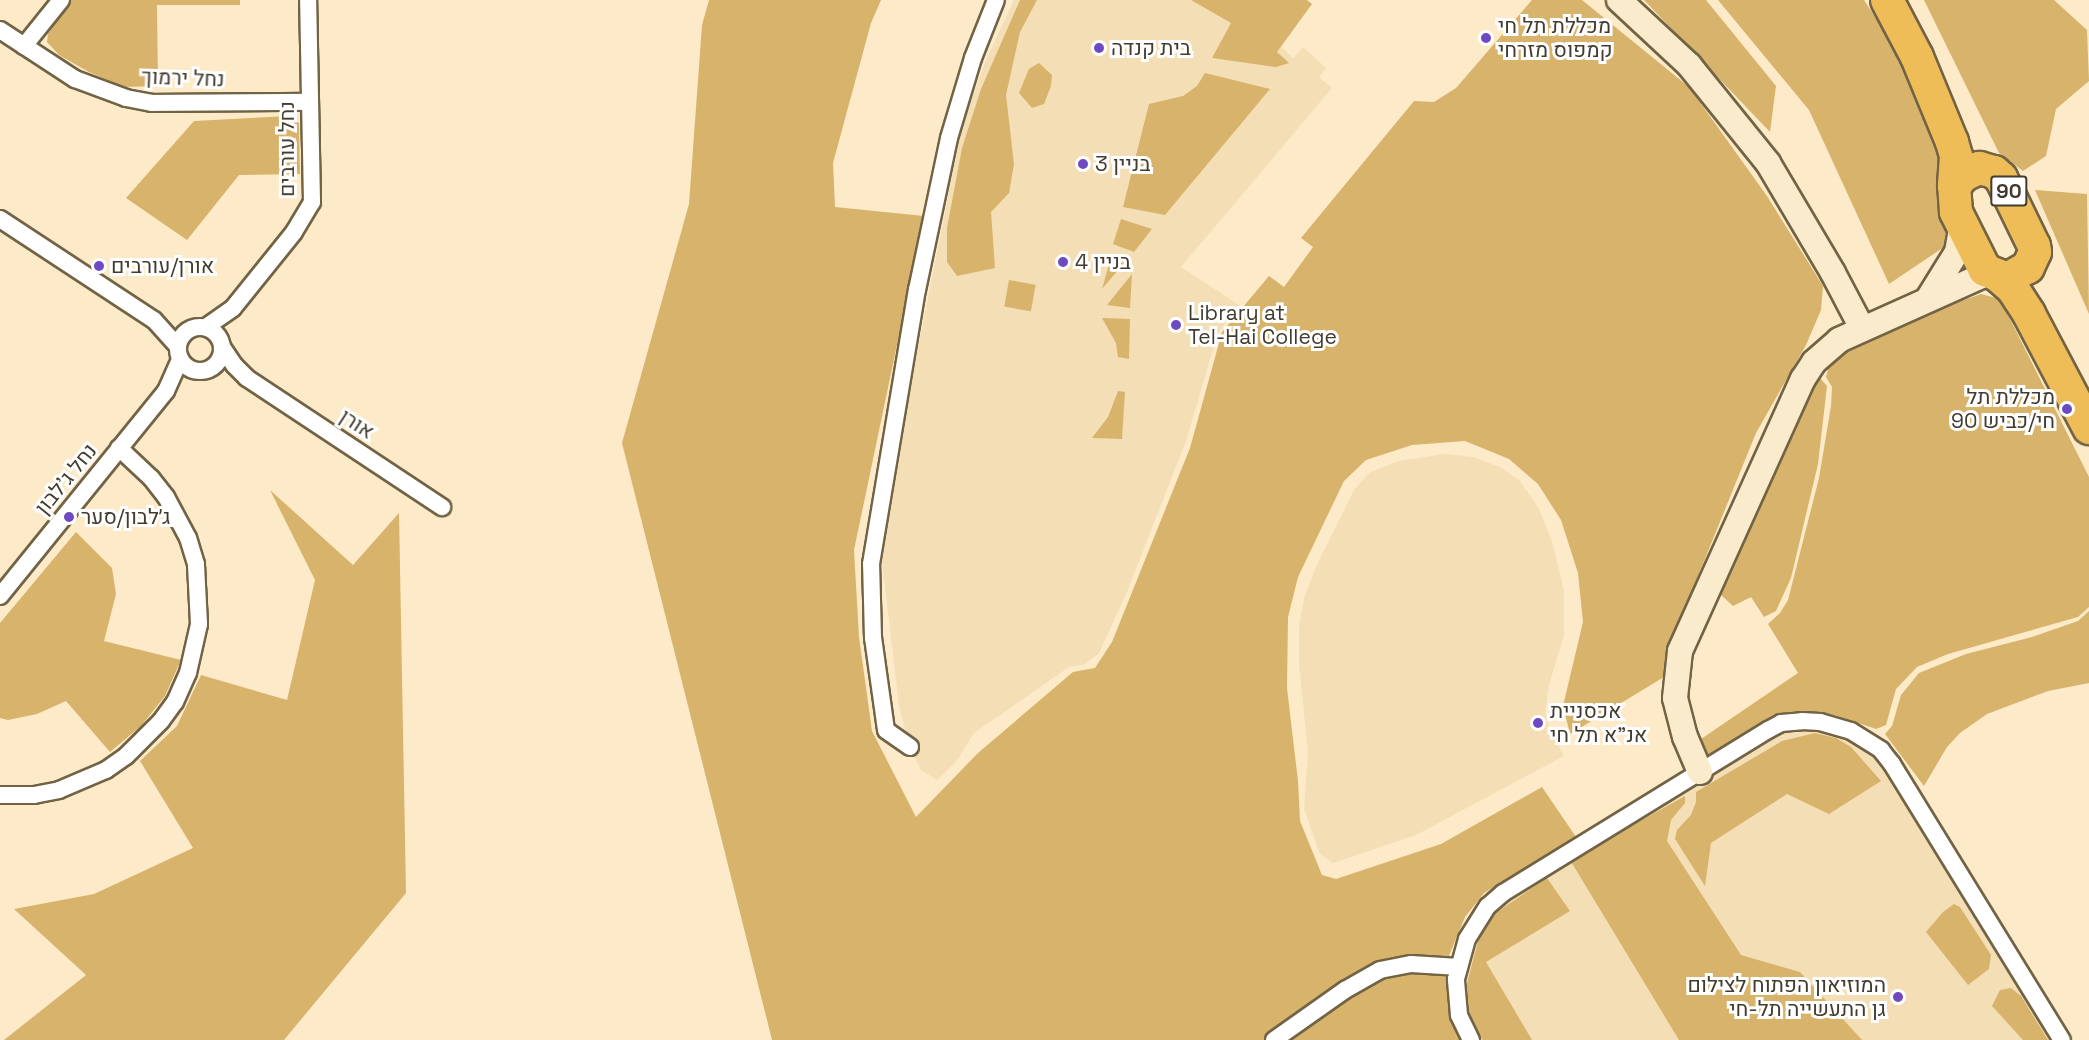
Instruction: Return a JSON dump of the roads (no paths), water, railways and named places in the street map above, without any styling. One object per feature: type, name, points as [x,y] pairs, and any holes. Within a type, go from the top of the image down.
[{"type":"highway","points":[[1887,0],[1917,57],[1952,142],[1956,156],[1954,202],[1981,265],[2013,289],[2029,314],[2089,428]]},
{"type":"highway","name":"90","points":[[1897,0],[1929,45],[1970,140],[2007,187],[2031,238],[2035,252],[2032,260],[2036,293],[2049,327],[2089,400]]},
{"type":"highway","name":"90","points":[[1954,186],[1971,170],[1979,168],[1994,172]]},
{"type":"highway","points":[[1993,274],[2005,278],[2018,275],[2032,260]]},
{"type":"street","points":[[24,46],[61,0]]},
{"type":"street","name":"נחל עורבים","points":[[222,344],[223,327],[233,308],[297,228],[312,201],[308,0]]},
{"type":"street","points":[[910,747],[886,730],[873,638],[871,564],[915,302],[949,138],[973,58],[996,0]]},
{"type":"street","points":[[1619,0],[1689,66],[1767,163],[1828,264],[1862,328]]},
{"type":"street","name":"נחל ירמוך","points":[[0,30],[75,79],[126,98],[152,103],[309,102]]},
{"type":"street","points":[[0,219],[144,313],[163,328],[191,369],[202,371],[217,364],[222,344],[218,335],[200,327],[162,321],[144,313]]},
{"type":"street","points":[[1929,297],[1957,252],[1962,224]]},
{"type":"street","points":[[1700,772],[1682,729],[1675,698],[1680,651],[1803,379],[1826,350],[1862,328],[1929,297],[1993,274]]},
{"type":"street","name":"נחל עורבים","points":[[200,327],[233,308]]},
{"type":"street","points":[[179,353],[181,337],[200,327]]},
{"type":"street","name":"אורן","points":[[222,344],[234,365],[247,378],[442,507]]},
{"type":"street","name":"נחל ג'לבון","points":[[166,391],[179,353]]},
{"type":"street","name":"אורן","points":[[202,371],[220,371],[247,378]]},
{"type":"street","name":"נחל ג'לבון","points":[[0,596],[166,391],[186,375],[202,371]]},
{"type":"street","points":[[0,795],[34,795],[59,790],[106,770],[126,756],[161,721],[175,702],[188,674],[199,624],[200,596],[194,555],[184,528],[166,497],[119,448]]},
{"type":"street","points":[[1471,1040],[1459,1015],[1456,979],[1474,924],[1488,906],[1503,893],[1781,723],[1820,722],[1851,730],[1881,750],[1902,779],[2062,1040]]},
{"type":"street","points":[[1275,1040],[1345,990],[1380,970],[1410,964],[1459,967]]},
{"type":"place","name":"מכללת תל חי קמפוס מזרחי","points":[[1486,38]]},
{"type":"place","name":"בית קנדה","points":[[1099,48]]},
{"type":"place","name":"בניין 3","points":[[1083,164]]},
{"type":"place","name":"בניין 4","points":[[1063,262]]},
{"type":"place","name":"אורן/עורבים","points":[[99,266]]},
{"type":"place","name":"Library at Tel-Hai College","points":[[1176,325]]},
{"type":"place","name":"מכללת תל חי/כביש 90","points":[[2067,409]]},
{"type":"place","name":"ג׳לבון/סער","points":[[69,517]]},
{"type":"place","name":"אכסניית אנ\"א תל חי","points":[[1538,723]]},
{"type":"place","name":"המוזיאון הפתוח לצילום גן התעשייה תל-חי","points":[[1898,997]]}]
